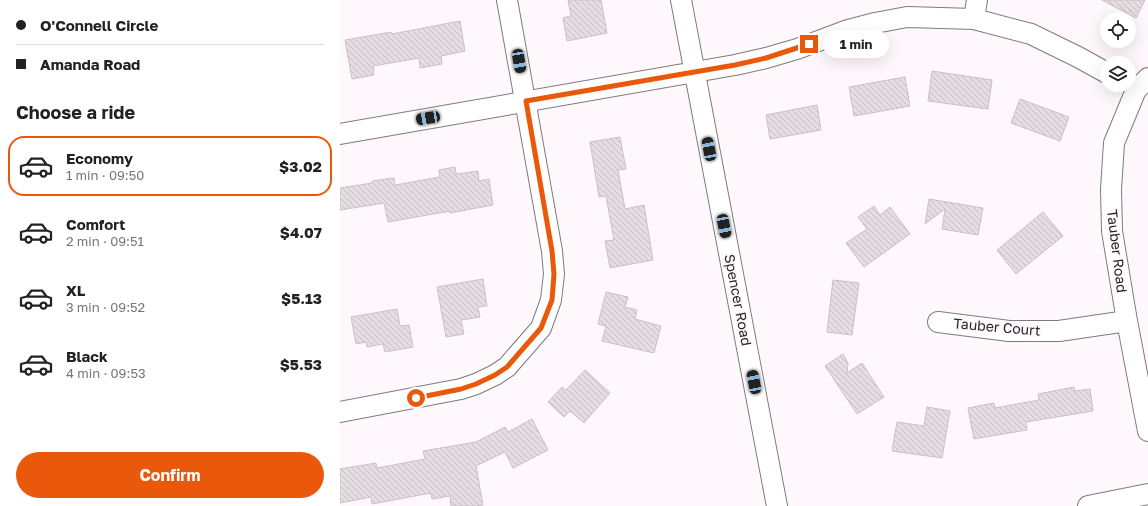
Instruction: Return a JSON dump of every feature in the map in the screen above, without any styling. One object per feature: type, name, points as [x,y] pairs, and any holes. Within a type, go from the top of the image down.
[{"type":"street","points":[[340,412],[461,389],[476,384],[495,375],[507,367],[541,328],[552,300],[554,274],[552,251],[507,0]]},
{"type":"street","name":"Spencer Road","points":[[682,0],[694,71],[777,506]]},
{"type":"street","points":[[340,134],[735,65],[797,49],[845,31],[882,22],[907,17],[976,10],[1032,34],[1100,69]]},
{"type":"street","name":"Tauber Road","points":[[1138,84],[1114,143],[1111,189],[1112,232],[1148,431]]},
{"type":"street","name":"Tauber Court","points":[[938,322],[1009,331],[1059,331],[1127,321]]},
{"type":"street","points":[[1088,506],[1148,494]]},
{"type":"building","points":[[568,0],[601,0],[607,33],[567,41],[563,18],[571,16]]},
{"type":"building","points":[[1102,0],[1145,0],[1136,18],[1136,12],[1125,12]]},
{"type":"building","points":[[460,21],[465,51],[441,56],[442,64],[420,68],[419,58],[373,66],[374,75],[352,79],[345,40],[391,32],[392,34]]},
{"type":"building","points":[[932,71],[992,80],[988,109],[928,101]]},
{"type":"building","points":[[905,77],[910,106],[854,116],[849,87]]},
{"type":"building","points":[[1020,99],[1069,117],[1060,141],[1011,123]]},
{"type":"building","points":[[817,105],[821,130],[770,139],[766,115]]},
{"type":"building","points":[[620,137],[626,169],[618,170],[625,209],[644,205],[653,260],[610,268],[605,241],[614,240],[606,196],[599,197],[590,142]]},
{"type":"building","points":[[455,167],[456,174],[478,171],[479,181],[489,179],[493,205],[388,222],[384,203],[340,210],[340,188],[394,178],[395,185],[440,177],[439,170]]},
{"type":"building","points":[[929,199],[983,208],[978,235],[942,229],[945,209],[925,224]]},
{"type":"building","points":[[874,206],[880,215],[890,207],[910,234],[864,267],[846,243],[867,229],[858,217]]},
{"type":"building","points":[[1043,212],[1063,236],[1016,274],[997,250]]},
{"type":"building","points":[[483,279],[487,306],[478,307],[480,317],[461,320],[464,334],[446,337],[437,287]]},
{"type":"building","points":[[833,280],[859,283],[852,335],[827,332]]},
{"type":"building","points":[[606,292],[628,297],[625,307],[637,310],[635,319],[661,326],[654,353],[602,341],[606,326],[598,324]]},
{"type":"building","points":[[397,309],[400,326],[409,325],[413,347],[385,352],[383,344],[367,347],[366,342],[356,344],[351,317]]},
{"type":"building","points":[[843,354],[848,363],[847,373],[862,363],[884,397],[857,414],[825,366]]},
{"type":"building","points":[[585,370],[610,393],[584,423],[570,411],[564,417],[548,402],[562,387],[566,390]]},
{"type":"building","points":[[1074,387],[1075,391],[1090,389],[1093,411],[1026,422],[1027,430],[974,439],[968,408],[994,403],[995,408],[1039,400],[1038,394]]},
{"type":"building","points":[[927,407],[950,411],[942,458],[892,451],[897,422],[924,426]]},
{"type":"building","points":[[532,419],[548,450],[513,468],[505,452],[476,466],[483,505],[451,506],[450,496],[432,499],[431,493],[372,504],[371,497],[340,503],[340,469],[376,463],[377,468],[425,459],[423,451],[476,442],[505,427],[508,432]]},
{"type":"route","points":[[416,398],[461,389],[476,384],[495,375],[507,367],[541,328],[552,300],[554,274],[552,251],[526,101],[735,65],[766,58],[809,44]]}]
